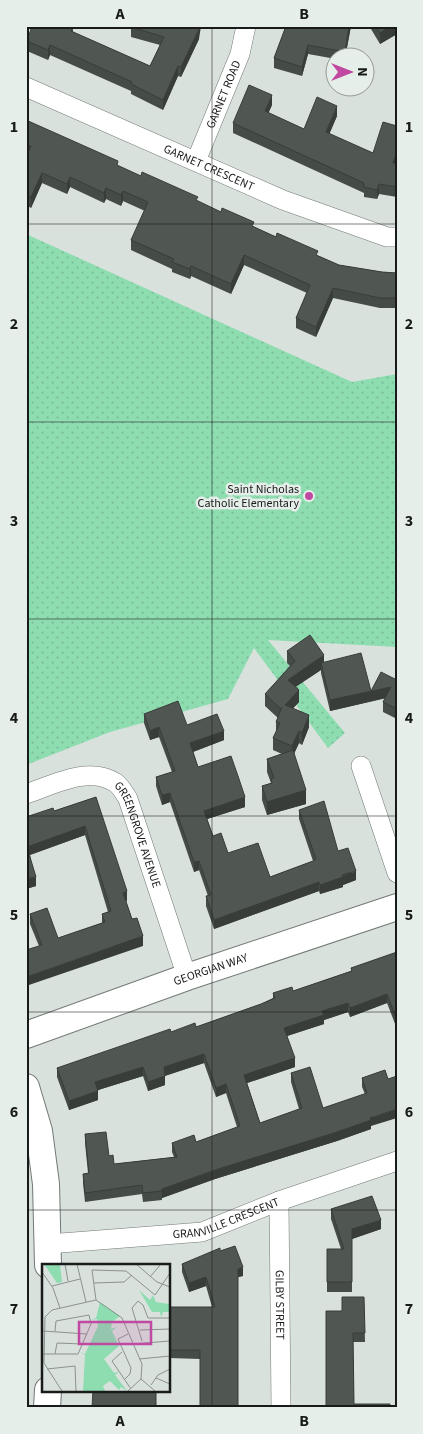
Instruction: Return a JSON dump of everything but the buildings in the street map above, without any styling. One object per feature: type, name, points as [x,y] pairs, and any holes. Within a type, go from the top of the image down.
[{"type":"street","name":"GARNET ROAD","points":[[196,161],[240,54],[246,26]]},
{"type":"street","name":"GARNET CRESCENT","points":[[26,87],[282,200],[387,237],[397,237]]},
{"type":"street","points":[[361,766],[397,873]]},
{"type":"street","name":"GREENGROVE AVENUE","points":[[26,794],[86,775],[101,777],[117,784],[128,799],[187,977]]},
{"type":"street","name":"GEORGIAN WAY","points":[[26,1035],[187,977],[397,907]]},
{"type":"street","points":[[26,1087],[40,1131],[46,1184],[48,1255]]},
{"type":"street","points":[[26,1131],[42,1160]]},
{"type":"street","name":"GRANVILLE CRESCENT","points":[[48,1255],[202,1232],[279,1202],[397,1161]]},
{"type":"street","name":"GILBY STREET","points":[[279,1202],[281,1408]]},
{"type":"street","points":[[47,1408],[48,1392]]},
{"type":"green space","points":[[26,234],[352,382],[397,374],[397,647],[268,640],[345,733],[328,748],[254,648],[228,699],[110,732],[26,765]]},
{"type":"place","name":"Saint Nicholas Catholic Elementary","points":[[309,496]]}]
